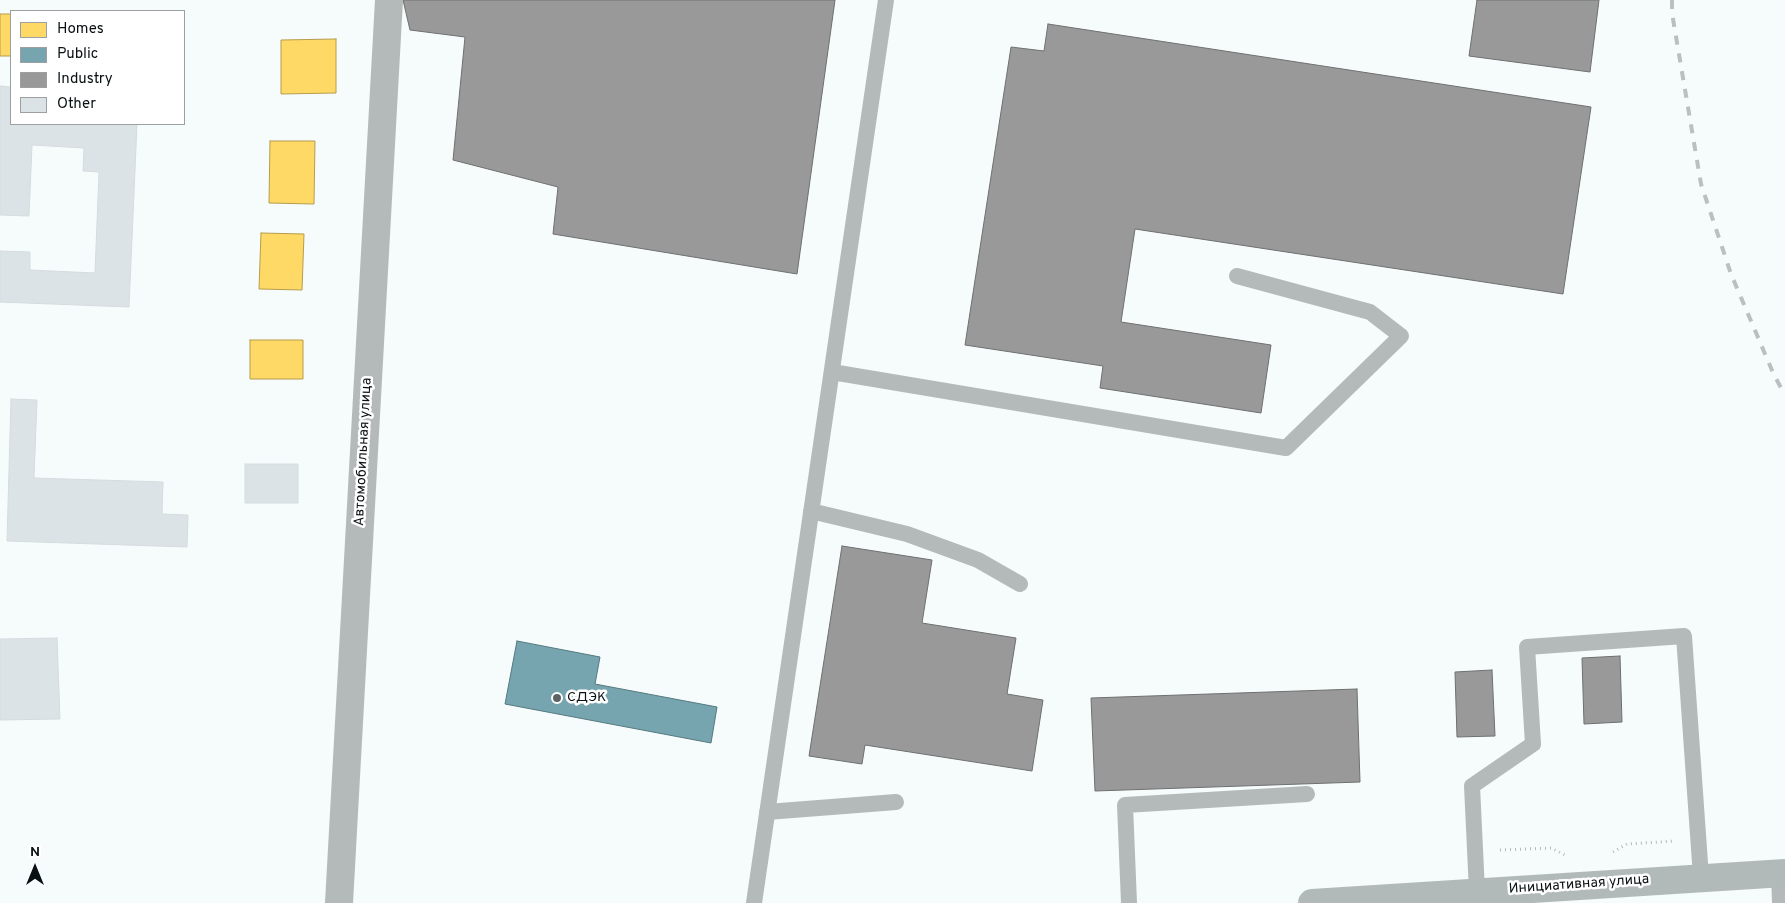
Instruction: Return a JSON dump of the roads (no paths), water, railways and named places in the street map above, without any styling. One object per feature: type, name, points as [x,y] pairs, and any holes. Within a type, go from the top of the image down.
[{"type":"main road","name":"Инициативная улица","points":[[1312,903],[1477,891],[1526,896],[1701,878],[1782,873]]},
{"type":"street","name":"Автомобильная улица","points":[[339,903],[389,0]]},
{"type":"lane","points":[[754,903],[886,0]]},
{"type":"lane","points":[[832,372],[1286,448],[1401,336],[1370,312],[1236,276]]},
{"type":"lane","points":[[811,511],[907,534],[978,560],[1020,584]]},
{"type":"lane","points":[[1477,891],[1472,786],[1533,744],[1527,647],[1684,636],[1701,878]]},
{"type":"lane","points":[[1129,903],[1125,805],[1307,794]]},
{"type":"lane","points":[[767,812],[896,802]]},
{"type":"lane","points":[[1780,903],[1782,873]]},
{"type":"railway","points":[[1672,0],[1672,13],[1701,184],[1731,274],[1774,375],[1785,395]]},
{"type":"place","name":"СДЭК","points":[[557,698]]}]
